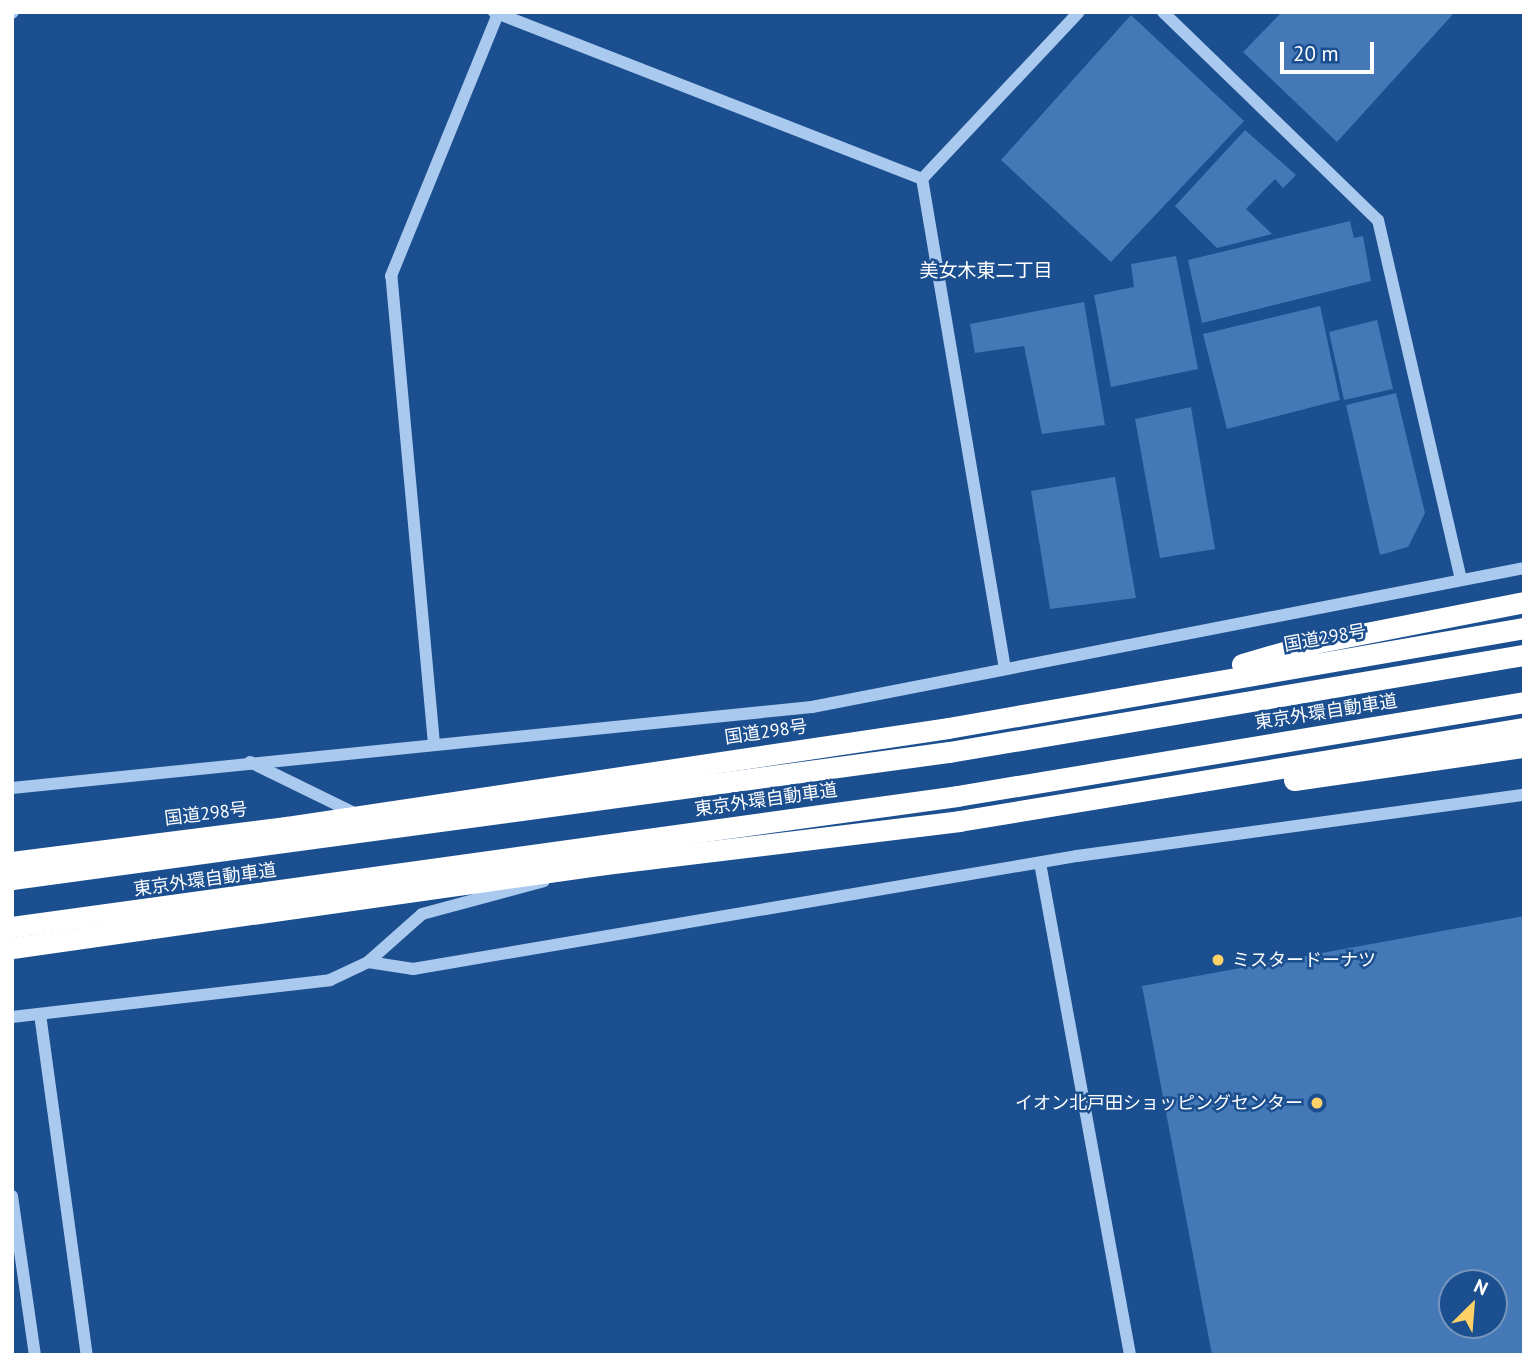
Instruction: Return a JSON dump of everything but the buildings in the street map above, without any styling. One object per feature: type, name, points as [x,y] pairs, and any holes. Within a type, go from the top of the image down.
[{"type":"highway","points":[[1139,693],[1315,643],[1515,604]]},
{"type":"highway","name":"国道298号","points":[[12,862],[359,816],[948,728],[1524,628]]},
{"type":"highway","name":"東京外環自動車道","points":[[12,879],[950,752],[1524,655]]},
{"type":"highway","name":"東京外環自動車道","points":[[12,928],[172,908],[957,796],[1524,702]]},
{"type":"highway","points":[[959,821],[1524,728]]},
{"type":"highway","points":[[12,948],[605,864],[1524,747]]},
{"type":"highway","points":[[12,868],[166,860]]},
{"type":"highway","points":[[12,941],[172,908]]},
{"type":"street","points":[[922,179],[1079,12]]},
{"type":"street","points":[[1163,12],[1378,220],[1461,580]]},
{"type":"street","points":[[434,744],[391,276],[496,13],[922,179]]},
{"type":"street","points":[[922,179],[1005,669]]},
{"type":"street","points":[[12,788],[812,707],[1524,568]]},
{"type":"street","points":[[250,762],[359,816]]},
{"type":"street","points":[[368,962],[413,969],[1040,863],[1524,794]]},
{"type":"street","points":[[1040,863],[1130,1355]]},
{"type":"street","points":[[12,1017],[330,981],[368,962],[422,914],[605,864]]},
{"type":"street","points":[[40,1014],[88,1355]]},
{"type":"street","points":[[12,1196],[36,1355]]},
{"type":"place","name":"ミスタードーナツ","points":[[1218,960]]},
{"type":"place","name":"イオン北戸田ショッピングセンター","points":[[1317,1103]]},
{"type":"district","name":"美女木東二丁目","points":[[986,271]]}]
